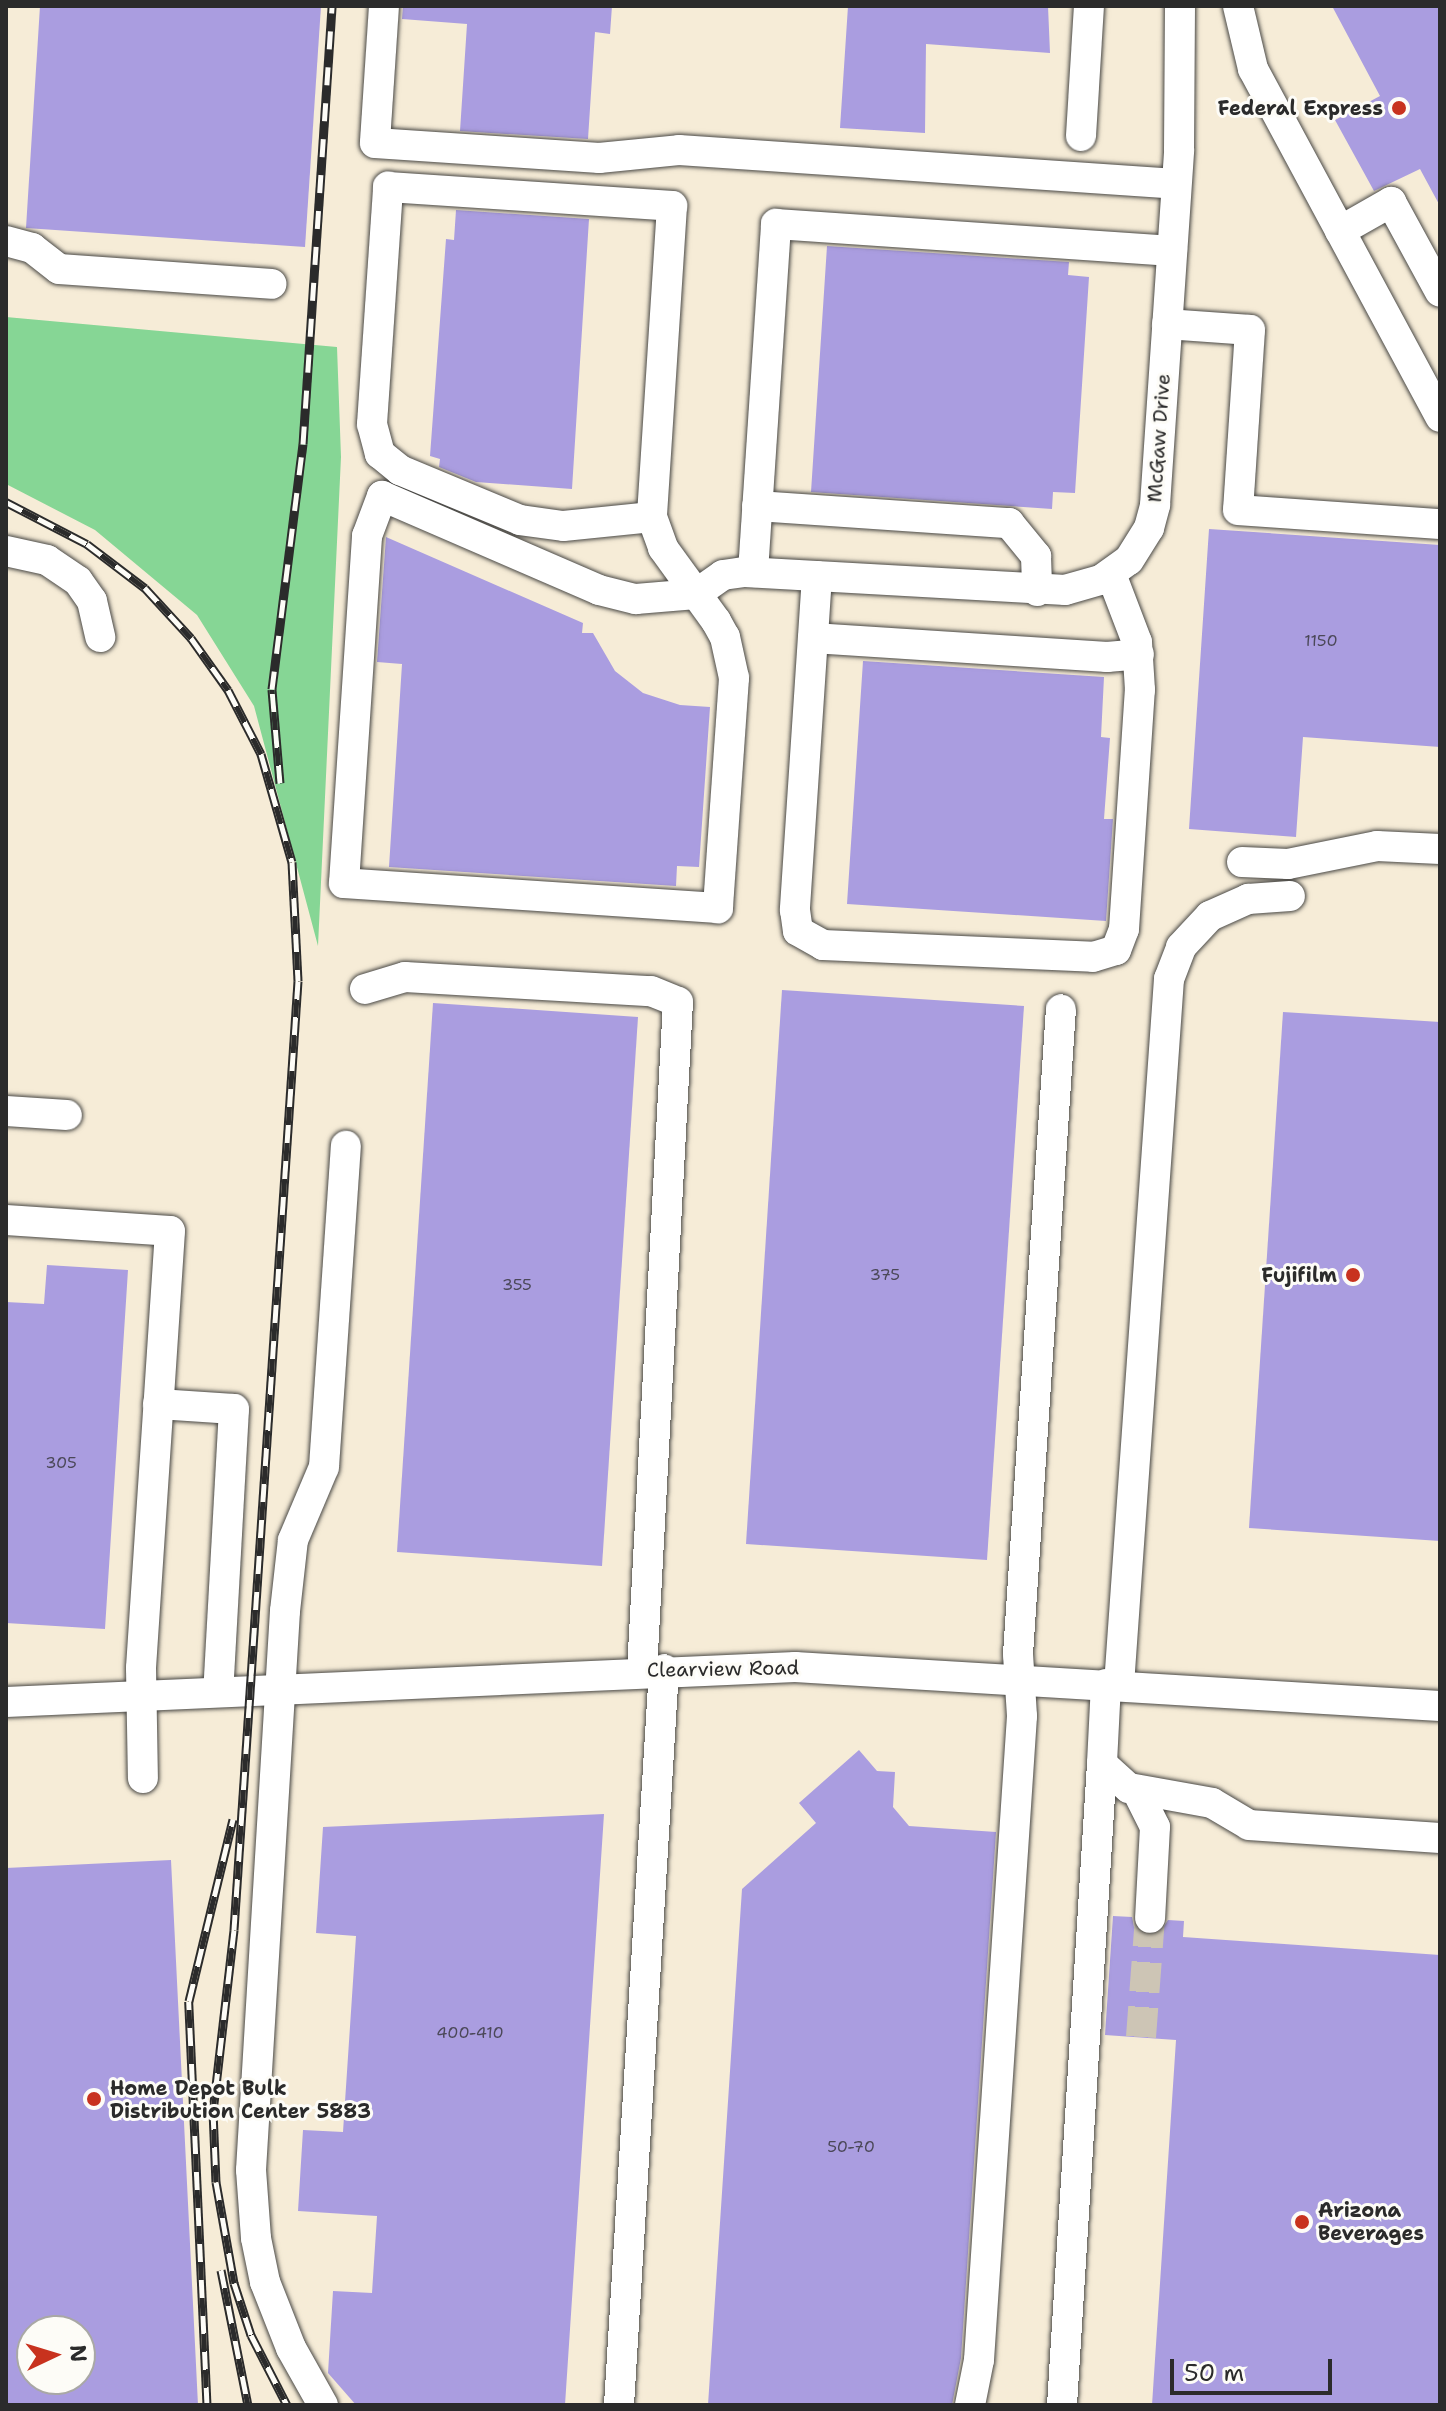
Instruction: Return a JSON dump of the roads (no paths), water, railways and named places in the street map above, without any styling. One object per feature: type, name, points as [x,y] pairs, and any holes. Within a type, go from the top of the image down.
[{"type":"street","points":[[384,6],[375,143],[599,158],[679,150],[1176,184]]},
{"type":"street","points":[[1081,136],[1089,6]]},
{"type":"street","name":"McGaw Drive","points":[[696,594],[723,575],[753,572],[1037,591],[1078,587],[1111,574],[1137,550],[1153,516],[1176,184],[1180,6]]},
{"type":"street","points":[[1238,6],[1253,69],[1440,417]]},
{"type":"street","points":[[652,517],[577,525],[520,520],[385,460],[372,432],[388,187],[672,206],[652,517],[663,548],[696,594],[720,628],[733,661],[718,908],[344,883],[367,536],[382,496],[599,590],[636,599],[696,594]]},
{"type":"street","points":[[1340,231],[1391,202],[1440,292]]},
{"type":"street","points":[[753,572],[776,224],[1172,251]]},
{"type":"street","points":[[6,241],[32,248],[59,269],[271,284]]},
{"type":"street","points":[[1167,324],[1250,330],[1238,510],[1440,524]]},
{"type":"street","points":[[757,506],[1009,523],[1036,556],[1037,591]]},
{"type":"street","points":[[6,551],[47,560],[78,581],[92,601],[100,637]]},
{"type":"street","points":[[817,576],[798,931],[818,944],[947,953],[988,950],[1093,957],[1116,950],[1124,929],[1139,654],[1111,574]]},
{"type":"street","points":[[813,638],[1107,657],[1139,654]]},
{"type":"street","points":[[1242,862],[1288,864],[1377,846],[1440,849]]},
{"type":"street","points":[[1062,2405],[1102,1764],[1112,1685],[1169,979],[1181,947],[1210,916],[1248,899],[1290,896]]},
{"type":"street","points":[[365,989],[405,977],[651,991],[678,1002],[653,1670],[619,2405]]},
{"type":"street","points":[[970,2405],[981,2328],[1022,1716],[1019,1679],[1061,1009]]},
{"type":"street","points":[[6,1111],[67,1115]]},
{"type":"street","points":[[323,2405],[272,2302],[258,2249],[252,2195],[293,1540],[324,1467],[346,1146]]},
{"type":"street","points":[[6,1220],[170,1231],[140,1695],[143,1778]]},
{"type":"street","points":[[158,1404],[234,1409],[218,1691]]},
{"type":"street","name":"Clearview Road","points":[[6,1702],[653,1670],[830,1667],[1440,1706]]},
{"type":"street","points":[[1102,1764],[1137,1791],[1155,1827],[1150,1918]]},
{"type":"street","points":[[1137,1791],[1212,1803],[1249,1825],[1440,1838]]},
{"type":"tunnel","points":[[1141,2037],[1150,1918]]},
{"type":"railway","points":[[280,783],[272,689],[303,444],[332,6]]},
{"type":"railway","points":[[6,502],[87,544],[145,588],[191,638],[228,690],[261,754],[292,862],[298,981],[234,1930],[213,2111],[216,2182],[234,2283],[251,2335],[287,2405]]},
{"type":"railway","points":[[207,2405],[189,2001],[233,1819]]},
{"type":"railway","points":[[221,2270],[248,2405]]},
{"type":"place","name":"Federal Express","points":[[1399,108]]},
{"type":"place","name":"Fujifilm","points":[[1353,1275]]},
{"type":"place","name":"Home Depot Bulk Distribution Center 5883","points":[[94,2099]]},
{"type":"place","name":"Arizona Beverages","points":[[1302,2222]]}]
